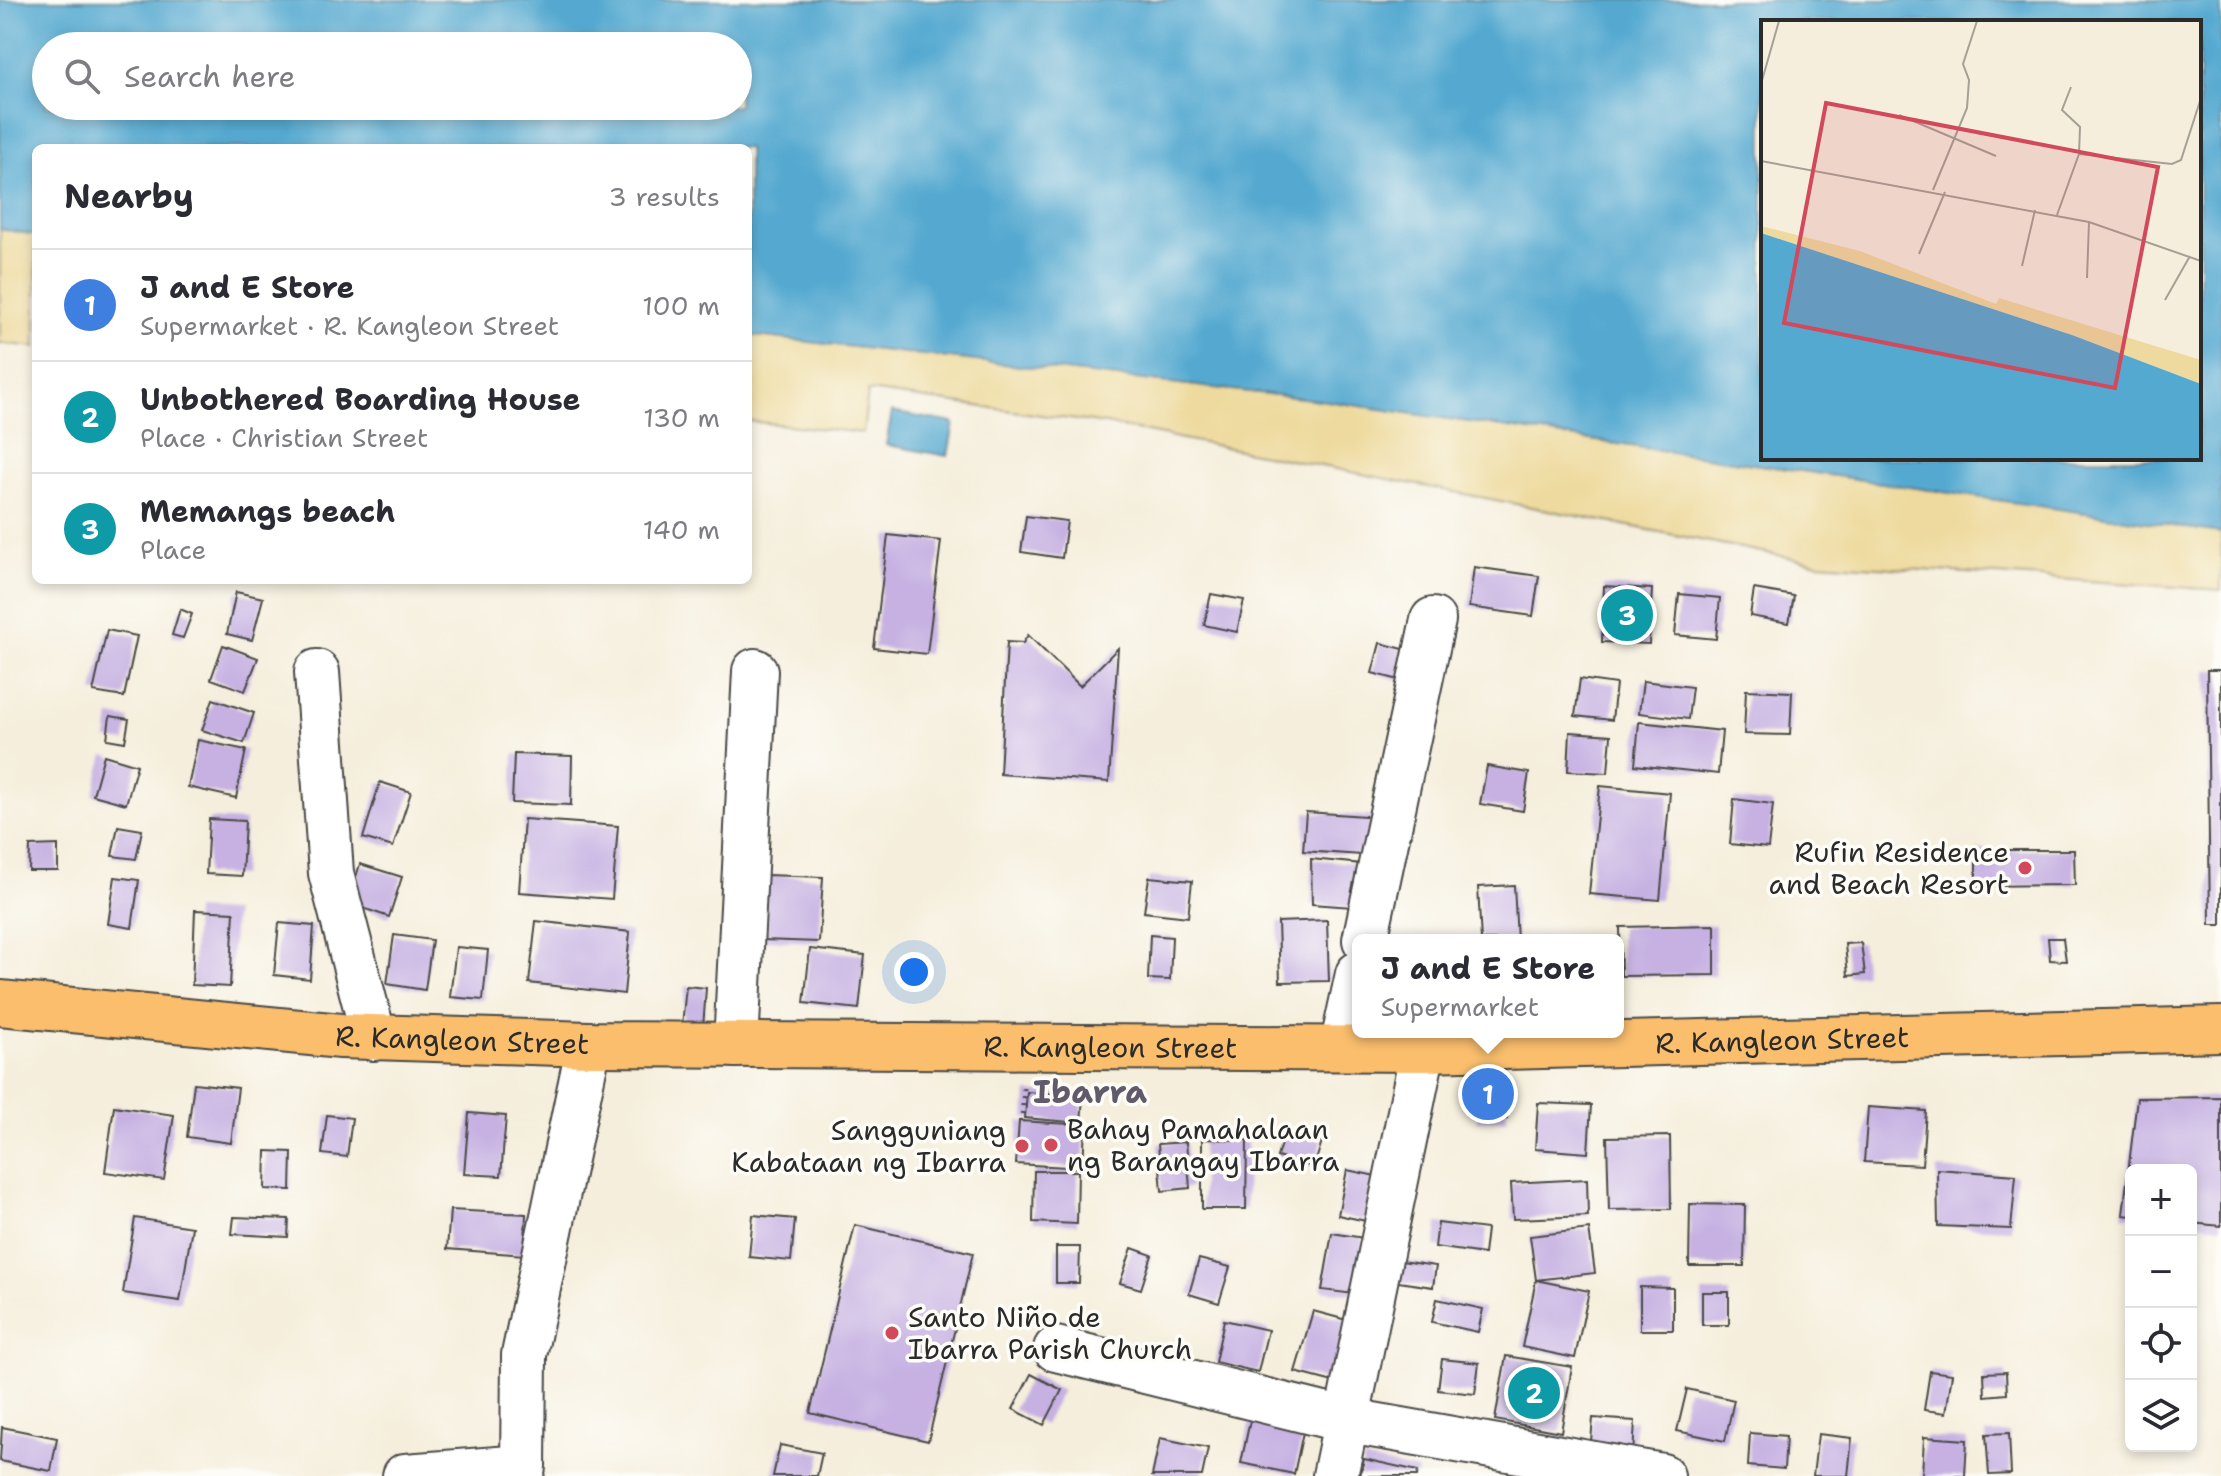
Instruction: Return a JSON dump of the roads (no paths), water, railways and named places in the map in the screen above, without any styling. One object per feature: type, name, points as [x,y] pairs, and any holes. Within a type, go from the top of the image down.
[{"type":"main road","name":"R. Kangleon Street","points":[[0,1003],[374,1038],[589,1044],[1423,1049],[2221,1029]]},
{"type":"street","points":[[1366,934],[1433,620]]},
{"type":"street","points":[[736,1045],[755,671]]},
{"type":"street","points":[[317,672],[331,873],[374,1038]]},
{"type":"street","points":[[1342,1048],[1352,1002]]},
{"type":"street","points":[[405,1476],[523,1472],[524,1355],[589,1044]]},
{"type":"street","points":[[1335,1476],[1344,1420],[1423,1049]]},
{"type":"street","points":[[1056,1349],[1344,1420],[1662,1476]]},
{"type":"water","points":[[0,0],[2221,0],[2221,533],[1320,400],[752,335],[752,144],[32,144],[32,234],[0,229]]},
{"type":"water","points":[[892,412],[954,423],[948,456],[886,445]]},
{"type":"place","name":"Memangs beach","points":[[1627,615]]},
{"type":"place","name":"Rufin Residence and Beach Resort","points":[[2025,868]]},
{"type":"place","name":"J and E Store","points":[[1488,1094]]},
{"type":"place","name":"Bahay Pamahalaan ng Barangay Ibarra","points":[[1051,1145]]},
{"type":"place","name":"Sangguniang Kabataan ng Ibarra","points":[[1022,1146]]},
{"type":"place","name":"Santo Niño de Ibarra Parish Church","points":[[892,1333]]},
{"type":"place","name":"Unbothered Boarding House","points":[[1534,1393]]},
{"type":"district","name":"Ibarra","points":[[1090,1091]]}]
